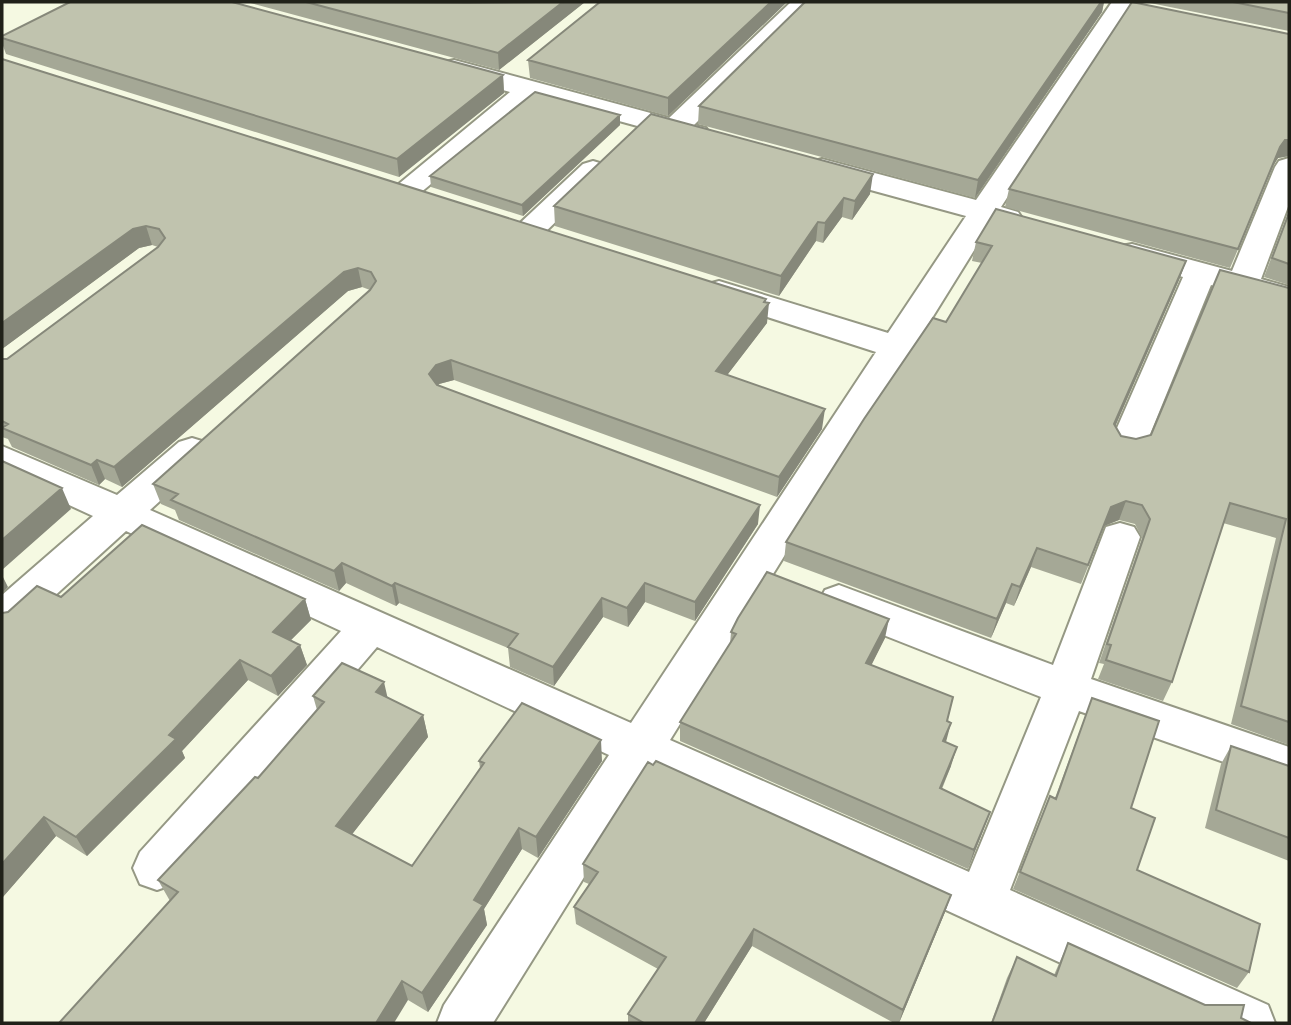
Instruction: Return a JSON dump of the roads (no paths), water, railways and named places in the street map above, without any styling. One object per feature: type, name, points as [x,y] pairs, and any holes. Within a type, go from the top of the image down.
[{"type":"street","points":[[675,128],[805,2]]},
{"type":"street","points":[[463,1023],[984,211],[1084,62],[1111,4],[1147,12]]},
{"type":"street","points":[[425,60],[520,79],[629,135]]},
{"type":"street","points":[[442,203],[391,188],[520,79]]},
{"type":"street","points":[[529,231],[629,135],[675,128],[726,142]]},
{"type":"street","points":[[802,162],[1035,226]]},
{"type":"street","points":[[1243,284],[1289,167]]},
{"type":"street","points":[[1111,247],[1289,297]]},
{"type":"street","points":[[1128,444],[1201,272]]},
{"type":"street","points":[[686,281],[897,347]]},
{"type":"street","points":[[2,619],[216,430]]},
{"type":"street","points":[[2,459],[1249,1023]]},
{"type":"street","points":[[749,504],[788,518]]},
{"type":"street","points":[[981,902],[1066,688],[1120,537]]},
{"type":"street","points":[[756,569],[1066,688],[1289,766]]},
{"type":"street","points":[[158,868],[371,626]]}]
